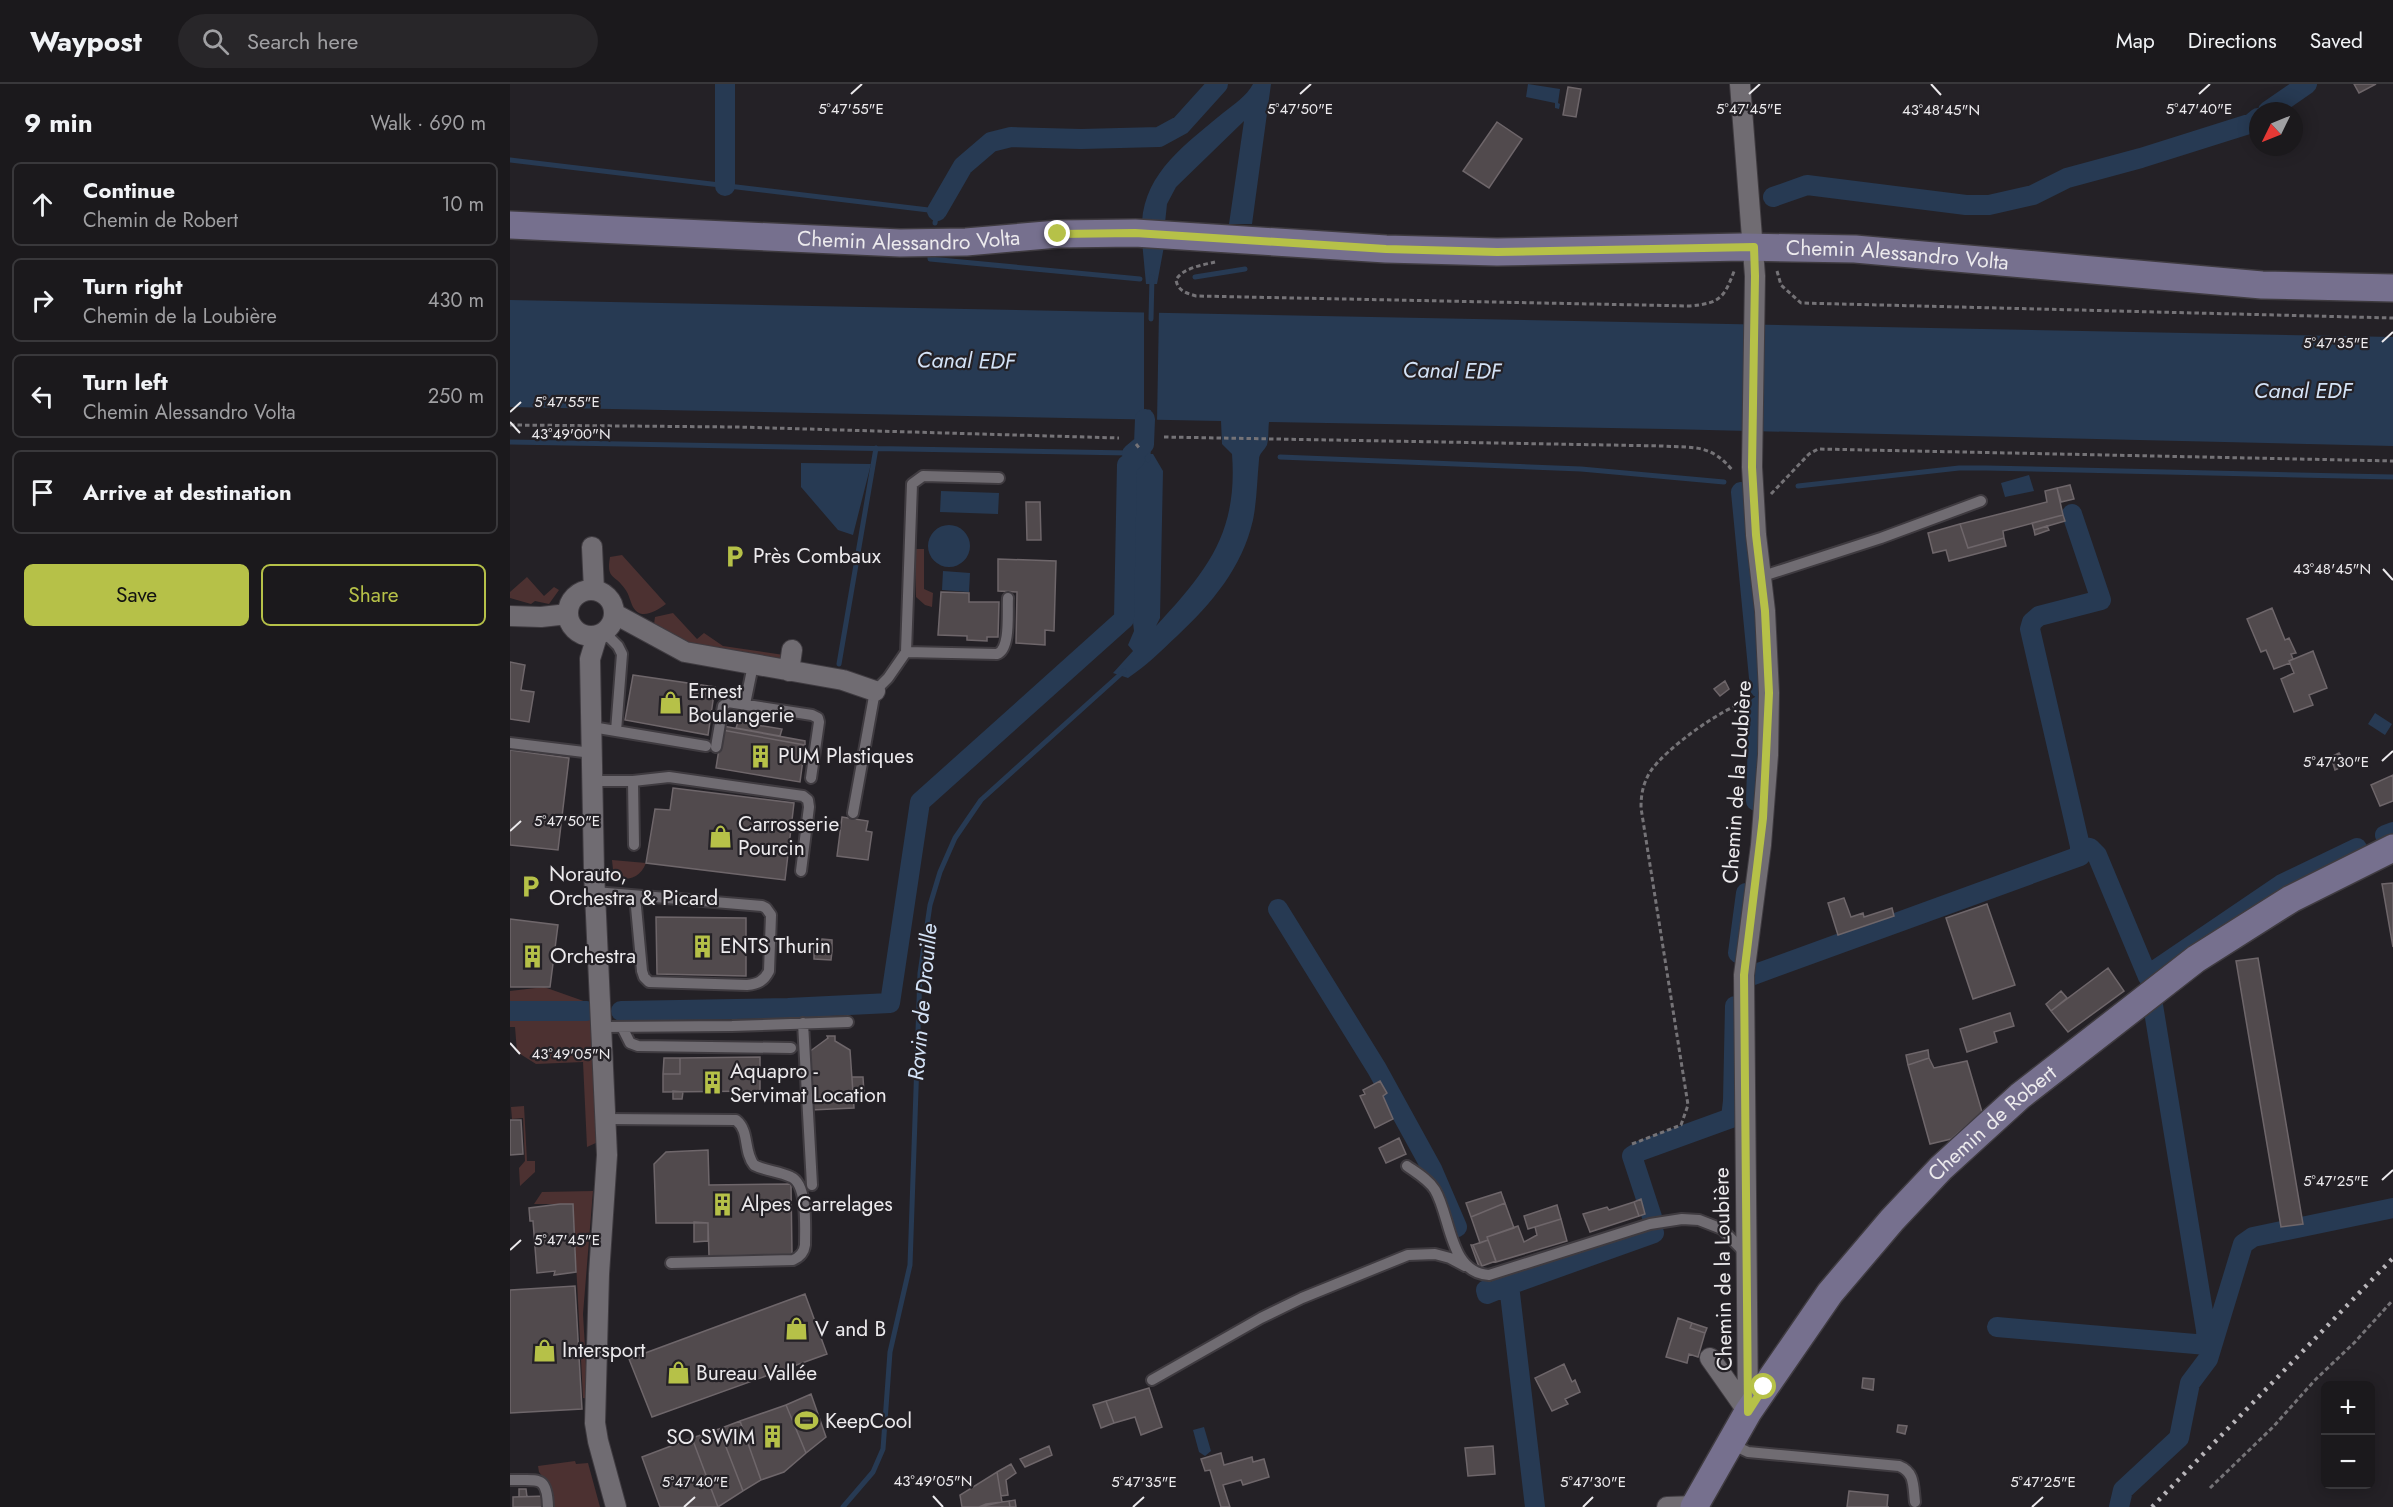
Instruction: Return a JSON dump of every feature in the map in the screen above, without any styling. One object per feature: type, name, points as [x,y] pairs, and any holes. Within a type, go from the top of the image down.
[{"type":"main road","name":"Chemin Alessandro Volta","points":[[510,216],[538,226]]},
{"type":"main road","name":"Chemin Alessandro Volta","points":[[510,225],[900,243],[966,242],[1058,234],[1135,233],[1386,249],[1497,252],[1756,247],[1856,249],[2262,285],[2393,288]]},
{"type":"main road","name":"Chemin de Robert","points":[[1695,1506],[1748,1412],[1830,1293],[1892,1220],[1941,1168],[2020,1096],[2196,959],[2291,899],[2393,848]]},
{"type":"street","name":"Chemin de la Loubière","points":[[1740,84],[1756,247],[1752,467],[1768,651],[1769,698],[1762,827],[1744,975],[1748,1412]]},
{"type":"street","points":[[591,547],[594,590]]},
{"type":"street","points":[[590,659],[601,634],[614,621],[615,614],[612,602],[607,596],[594,590],[579,594],[569,606],[568,614],[572,627],[583,635],[601,634]]},
{"type":"street","points":[[510,616],[541,617],[568,614]]},
{"type":"street","points":[[615,614],[685,652],[843,680],[875,691]]},
{"type":"street","points":[[577,632],[590,659],[595,892],[612,1027],[606,1119],[607,1188],[599,1274],[595,1423],[616,1507]]},
{"type":"street","points":[[789,671],[792,650]]},
{"type":"street","points":[[1710,1359],[1748,1412]]},
{"type":"street","points":[[1667,1507],[1695,1506]]},
{"type":"lane","points":[[853,813],[875,691],[906,652],[912,484],[923,476],[999,478]]},
{"type":"lane","points":[[1760,577],[1885,536],[1981,501]]},
{"type":"lane","points":[[906,652],[997,654],[1002,652],[1006,645],[1008,598]]},
{"type":"lane","points":[[601,634],[618,646],[622,654],[616,731]]},
{"type":"lane","points":[[745,704],[753,665]]},
{"type":"lane","points":[[592,727],[711,746],[723,706],[731,701],[818,718],[811,778]]},
{"type":"lane","points":[[510,743],[592,753]]},
{"type":"lane","points":[[593,781],[633,781],[669,777],[803,796],[808,800],[809,807],[801,871]]},
{"type":"lane","points":[[633,781],[634,845]]},
{"type":"lane","points":[[595,892],[762,906],[766,908],[771,920],[769,971],[756,984],[747,985],[649,982],[642,971],[635,896]]},
{"type":"lane","points":[[612,1027],[848,1022]]},
{"type":"lane","points":[[803,1023],[812,1185]]},
{"type":"lane","points":[[732,1026],[732,1047]]},
{"type":"lane","points":[[612,1027],[634,1046],[790,1048]]},
{"type":"lane","points":[[606,1119],[736,1120],[745,1132],[748,1154],[754,1165],[790,1176],[798,1184],[804,1204],[805,1250],[797,1258],[793,1260],[671,1263]]},
{"type":"lane","points":[[1407,1166],[1435,1189],[1457,1251],[1462,1261],[1473,1271]]},
{"type":"lane","points":[[1152,1380],[1261,1318],[1302,1298],[1408,1255],[1435,1254],[1450,1258],[1479,1274],[1488,1275],[1650,1224],[1682,1219],[1699,1220],[1722,1229],[1747,1255]]},
{"type":"lane","points":[[1729,1443],[1748,1452],[1899,1467],[1909,1472],[1911,1476],[1915,1502]]},
{"type":"lane","points":[[510,1480],[538,1481],[544,1484],[548,1489],[548,1507]]},
{"type":"path","points":[[1222,260],[1178,275],[1177,286],[1184,292],[1196,296],[1690,306],[1710,304],[1721,297],[1756,247],[1781,285],[1801,303],[2393,318]]},
{"type":"path","points":[[510,424],[737,427],[1119,438]]},
{"type":"path","points":[[1164,437],[1279,441],[1640,445],[1702,449],[1716,454],[1754,503],[1787,480],[1809,454],[1818,449],[2393,461]]},
{"type":"path","points":[[1136,444],[1140,449]]},
{"type":"path","points":[[1632,1144],[1681,1125],[1688,1105],[1641,808],[1643,787],[1656,763],[1720,713],[1732,706],[1769,698]]},
{"type":"path","points":[[2210,1488],[2273,1427],[2393,1300]]},
{"type":"shaded area","points":[[915,549],[924,549],[924,589],[933,593],[932,607],[925,605],[916,597]]},
{"type":"shaded area","points":[[622,555],[666,604],[649,613],[636,611],[626,591],[609,570],[610,557]]},
{"type":"shaded area","points":[[527,577],[544,596],[554,587],[559,590],[549,604],[535,601],[531,604],[510,598],[510,592]]},
{"type":"shaded area","points":[[673,613],[697,639],[704,633],[723,646],[784,655],[784,661],[701,648],[679,640],[654,624],[655,617]]},
{"type":"shaded area","points":[[612,860],[646,863],[641,872],[634,877],[614,879]]},
{"type":"shaded area","points":[[544,987],[592,1004],[598,1142],[587,1147],[583,1062],[536,1064],[517,1052],[515,1027],[510,1027],[510,991]]},
{"type":"shaded area","points":[[784,1000],[784,1015],[618,1016],[618,1002]]},
{"type":"shaded area","points":[[524,1106],[527,1161],[535,1161],[535,1172],[520,1186],[519,1168],[525,1161],[523,1118],[512,1119],[511,1107]]},
{"type":"shaded area","points":[[593,1191],[583,1314],[588,1399],[583,1398],[573,1204],[534,1204],[542,1192]]},
{"type":"shaded area","points":[[575,1461],[576,1464],[588,1463],[600,1507],[552,1507],[551,1488],[539,1472],[538,1466]]},
{"type":"water","points":[[1253,84],[1271,84],[1252,224],[1229,224],[1244,121],[1176,187],[1167,204],[1165,223],[1142,222],[1145,204],[1159,173],[1182,147],[1244,96]]},
{"type":"water","points":[[1528,84],[1560,89],[1559,109],[1555,108],[1555,103],[1526,97]]},
{"type":"water","points":[[1142,241],[1165,241],[1157,284],[1146,284]]},
{"type":"water","name":"Canal EDF","points":[[510,300],[2393,337],[2393,446],[1269,422],[1267,445],[1259,458],[1253,520],[1233,569],[1214,597],[1190,624],[1128,678],[1113,673],[1133,651],[1128,645],[1134,631],[1132,614],[1135,469],[1144,454],[1153,454],[1163,471],[1160,618],[1156,626],[1204,568],[1224,529],[1233,482],[1232,454],[1222,444],[1221,421],[510,407]]},
{"type":"water","points":[[801,463],[871,464],[853,535],[838,530],[801,487]]},
{"type":"water","points":[[2029,475],[2034,491],[2005,497],[2001,483]]},
{"type":"water","points":[[941,491],[999,493],[998,514],[940,512]]},
{"type":"water","points":[[949,525],[964,531],[970,546],[964,561],[949,567],[934,561],[928,546],[934,531]]},
{"type":"water","points":[[943,571],[970,573],[969,592],[942,590]]},
{"type":"water","points":[[2375,713],[2392,724],[2385,735],[2368,724]]},
{"type":"water","points":[[1204,1427],[1211,1451],[1205,1456],[1199,1452],[1193,1430]]},
{"type":"pier","points":[[1144,310],[1159,310],[1157,422],[1144,422]]},
{"type":"building","points":[[2354,84],[2376,84],[2359,93]]},
{"type":"building","points":[[1568,87],[1581,89],[1576,117],[1563,115]]},
{"type":"building","points":[[1497,122],[1522,139],[1489,188],[1463,171]]},
{"type":"building","points":[[2070,485],[2074,499],[2061,502],[2057,488]]},
{"type":"building","points":[[2057,488],[2063,515],[2003,531],[2004,538],[1968,548],[1960,524],[2047,502],[2045,491]]},
{"type":"building","points":[[1026,502],[1040,502],[1041,540],[1027,540]]},
{"type":"building","points":[[2063,515],[2065,521],[2034,530],[2032,523]]},
{"type":"building","points":[[1960,524],[1968,548],[2004,538],[2006,546],[1949,561],[1946,550],[1933,553],[1928,533]]},
{"type":"building","points":[[2047,526],[2049,530],[2035,535],[2034,530]]},
{"type":"building","points":[[998,559],[1056,561],[1054,631],[1045,630],[1045,645],[1016,643],[1017,592],[998,591]]},
{"type":"building","points":[[941,592],[969,593],[969,602],[999,602],[998,637],[987,637],[987,641],[967,640],[967,636],[938,635]]},
{"type":"building","points":[[2272,608],[2285,640],[2289,638],[2296,653],[2291,654],[2293,659],[2289,661],[2290,663],[2274,669],[2266,650],[2261,652],[2247,619]]},
{"type":"building","points":[[2313,651],[2327,688],[2309,695],[2313,705],[2294,712],[2281,679],[2294,673],[2289,661]]},
{"type":"building","points":[[510,662],[525,665],[521,690],[534,692],[529,722],[510,719]]},
{"type":"building","name":"Ernest Boulangerie","points":[[633,675],[715,687],[708,735],[625,720]]},
{"type":"building","points":[[1725,681],[1729,689],[1720,696],[1714,689]]},
{"type":"building","points":[[738,722],[782,729],[780,736],[736,728]]},
{"type":"building","points":[[723,726],[805,741],[805,745],[722,730]]},
{"type":"building","name":"PUM Plastiques","points":[[722,730],[805,745],[800,782],[716,768]]},
{"type":"building","points":[[510,750],[569,758],[558,850],[510,845]]},
{"type":"building","points":[[2339,753],[2346,765],[2335,770],[2331,757]]},
{"type":"building","points":[[2393,775],[2393,801],[2380,806],[2371,785]]},
{"type":"building","name":"Carrosserie Pourcin","points":[[673,788],[794,803],[785,880],[646,863],[655,809],[670,810]]},
{"type":"building","points":[[842,817],[868,821],[866,831],[872,832],[868,860],[837,856]]},
{"type":"building","points":[[2393,883],[2393,947],[2382,884]]},
{"type":"building","points":[[1844,898],[1851,917],[1863,913],[1864,917],[1892,908],[1894,916],[1838,935],[1828,903]]},
{"type":"building","points":[[1987,904],[2015,985],[1973,999],[1946,918]]},
{"type":"building","name":"ENTS Thurin","points":[[656,917],[746,918],[746,976],[657,974]]},
{"type":"building","name":"Orchestra","points":[[510,919],[558,925],[550,987],[510,987]]},
{"type":"building","points":[[822,939],[832,940],[832,951],[820,949]]},
{"type":"building","points":[[814,948],[832,951],[831,960],[814,959]]},
{"type":"building","points":[[2258,958],[2303,1224],[2281,1227],[2236,961]]},
{"type":"building","points":[[2108,968],[2124,991],[2068,1032],[2051,1011]]},
{"type":"building","points":[[2061,991],[2067,998],[2051,1011],[2046,1004]]},
{"type":"building","points":[[2010,1013],[2014,1026],[1994,1032],[1997,1042],[1967,1052],[1960,1029]]},
{"type":"building","points":[[827,1036],[835,1036],[835,1041],[850,1050],[854,1108],[811,1110],[809,1052],[828,1038]]},
{"type":"building","points":[[1928,1050],[1929,1058],[1908,1065],[1906,1055]]},
{"type":"building","name":"Aquapro - Servimat Location","points":[[760,1057],[760,1091],[663,1092],[663,1074],[680,1074],[680,1058]]},
{"type":"building","points":[[664,1058],[680,1058],[680,1074],[663,1074]]},
{"type":"building","points":[[1929,1058],[1934,1068],[1967,1061],[1982,1112],[1951,1139],[1930,1144],[1908,1065]]},
{"type":"building","points":[[852,1077],[863,1077],[864,1094],[853,1096]]},
{"type":"building","points":[[1380,1081],[1387,1093],[1383,1096],[1393,1119],[1375,1128],[1360,1096],[1365,1094],[1363,1090]]},
{"type":"building","points":[[673,1091],[683,1092],[682,1099],[673,1099]]},
{"type":"building","points":[[510,1120],[521,1120],[523,1154],[510,1155]]},
{"type":"building","points":[[1399,1138],[1406,1154],[1386,1163],[1379,1148]]},
{"type":"building","name":"Alpes Carrelages","points":[[708,1150],[709,1185],[791,1184],[792,1254],[709,1256],[708,1223],[656,1223],[654,1164],[666,1152]]},
{"type":"building","points":[[1501,1192],[1505,1203],[1471,1217],[1466,1203]]},
{"type":"building","points":[[1641,1199],[1645,1214],[1639,1216],[1634,1202]]},
{"type":"building","points":[[1634,1202],[1639,1216],[1590,1232],[1583,1214],[1607,1207],[1609,1210]]},
{"type":"building","points":[[1505,1203],[1514,1228],[1487,1237],[1488,1240],[1480,1243],[1471,1217]]},
{"type":"building","points":[[573,1204],[576,1272],[554,1275],[555,1271],[537,1273],[533,1221],[530,1221],[529,1208]]},
{"type":"building","points":[[1557,1205],[1561,1219],[1528,1229],[1524,1216]]},
{"type":"building","points":[[1561,1219],[1567,1241],[1496,1262],[1487,1237],[1518,1226],[1524,1242],[1537,1235],[1535,1227]]},
{"type":"building","points":[[694,1222],[708,1223],[708,1241],[694,1242]]},
{"type":"building","points":[[1488,1240],[1496,1261],[1482,1266],[1473,1245]]},
{"type":"building","points":[[1471,1245],[1473,1245],[1482,1266],[1479,1267]]},
{"type":"building","name":"Intersport","points":[[575,1286],[582,1409],[510,1413],[510,1290]]},
{"type":"building","points":[[805,1294],[827,1354],[652,1417],[629,1359]]},
{"type":"building","points":[[1678,1318],[1692,1323],[1690,1328],[1705,1333],[1698,1357],[1689,1354],[1687,1363],[1666,1357]]},
{"type":"building","points":[[1692,1323],[1707,1328],[1705,1333],[1690,1328]]},
{"type":"building","points":[[1564,1364],[1572,1382],[1575,1380],[1580,1392],[1565,1399],[1568,1404],[1552,1411],[1535,1378]]},
{"type":"building","points":[[1863,1378],[1874,1379],[1873,1390],[1862,1388]]},
{"type":"building","points":[[1149,1388],[1162,1427],[1141,1435],[1135,1417],[1114,1423],[1106,1401]]},
{"type":"building","name":"KeepCool","points":[[811,1394],[826,1437],[806,1453],[786,1405]]},
{"type":"building","points":[[1106,1401],[1114,1423],[1101,1428],[1093,1405]]},
{"type":"building","name":"SO SWIM","points":[[786,1405],[806,1453],[784,1472],[761,1480],[740,1421]]},
{"type":"building","points":[[740,1421],[761,1480],[743,1491],[719,1429]]},
{"type":"building","points":[[1898,1425],[1907,1426],[1905,1434],[1897,1432]]},
{"type":"building","points":[[719,1429],[743,1491],[718,1507],[692,1438]]},
{"type":"building","points":[[692,1438],[718,1507],[660,1507],[642,1457]]},
{"type":"building","points":[[1049,1446],[1052,1455],[1025,1467],[1020,1459]]},
{"type":"building","points":[[1493,1446],[1495,1474],[1468,1476],[1465,1448]]},
{"type":"building","points":[[1221,1453],[1224,1465],[1252,1457],[1253,1462],[1264,1459],[1269,1477],[1243,1485],[1241,1480],[1223,1485],[1230,1507],[1221,1507],[1210,1470],[1205,1471],[1201,1459]]},
{"type":"building","points":[[1011,1464],[1016,1473],[1006,1480],[1008,1495],[1001,1496],[997,1472]]},
{"type":"building","points":[[997,1472],[1002,1502],[979,1507],[962,1507],[960,1495]]},
{"type":"building","points":[[519,1489],[526,1489],[527,1497],[519,1497]]},
{"type":"building","points":[[1849,1491],[1888,1495],[1887,1507],[1847,1507]]},
{"type":"building","points":[[546,1496],[546,1507],[513,1507],[513,1497]]},
{"type":"building","points":[[1015,1500],[1016,1507],[1010,1507],[1009,1501]]},
{"type":"building","points":[[1009,1501],[1010,1507],[979,1507],[986,1504]]},
{"type":"waterway","points":[[725,84],[725,186]]},
{"type":"waterway","points":[[937,211],[963,166],[991,142],[1011,137],[1081,139],[1159,137],[1181,125],[1218,84]]},
{"type":"waterway","points":[[2281,102],[2307,84]]},
{"type":"waterway","points":[[1773,197],[1807,185],[1966,205],[1989,205],[2033,195],[2067,178],[2141,158],[2249,124]]},
{"type":"waterway","points":[[510,160],[937,211],[935,223]]},
{"type":"waterway","points":[[930,256],[930,259],[1140,279]]},
{"type":"waterway","points":[[1195,277],[1245,269]]},
{"type":"waterway","points":[[1151,319],[1152,277]]},
{"type":"waterway","points":[[1148,460],[1149,412]]},
{"type":"waterway","points":[[621,1011],[788,1008],[890,1003],[920,802],[1124,619],[1127,465],[1135,459],[1132,454],[1144,444],[1145,419]]},
{"type":"waterway","points":[[510,442],[1129,453]]},
{"type":"waterway","points":[[839,664],[876,448]]},
{"type":"waterway","points":[[1280,457],[1581,469],[1724,482]]},
{"type":"waterway","points":[[1798,486],[1959,468],[2393,477]]},
{"type":"waterway","points":[[1741,492],[1760,688]]},
{"type":"waterway","points":[[2072,514],[2101,600],[2039,616],[2032,622],[2030,629],[2080,846],[2090,848],[2097,855],[2148,977]]},
{"type":"waterway","name":"Ravin de Drouille","points":[[843,1507],[873,1472],[883,1449],[890,1352],[910,1265],[920,973],[930,905],[940,872],[955,838],[981,800],[1124,671]]},
{"type":"waterway","points":[[1756,801],[1759,706]]},
{"type":"waterway","points":[[2385,835],[2393,832]]},
{"type":"waterway","points":[[1753,975],[2080,856],[2080,846]]},
{"type":"waterway","points":[[2148,975],[2282,884],[2357,848]]},
{"type":"waterway","points":[[1738,953],[1746,893]]},
{"type":"waterway","points":[[1278,909],[1377,1069],[1432,1169],[1457,1227]]},
{"type":"waterway","points":[[2152,999],[2207,1347]]},
{"type":"waterway","points":[[1653,1220],[1632,1156],[1640,1151],[1731,1118],[1735,1006]]},
{"type":"waterway","points":[[510,1011],[587,1011]]},
{"type":"waterway","points":[[2119,1507],[2123,1490],[2179,1438],[2190,1383],[2208,1359],[2243,1244],[2253,1237],[2393,1208]]},
{"type":"waterway","points":[[1509,1285],[1654,1233]]},
{"type":"waterway","points":[[1486,1290],[1487,1294],[1509,1285],[1535,1507]]},
{"type":"waterway","points":[[1997,1327],[2207,1345]]},
{"type":"railway","points":[[2152,1507],[2393,1258]]},
{"type":"place","name":"Près Combaux","points":[[735,556]]},
{"type":"place","name":"Ernest Boulangerie","points":[[670,703]]},
{"type":"place","name":"PUM Plastiques","points":[[760,756]]},
{"type":"place","name":"Carrosserie Pourcin","points":[[720,836]]},
{"type":"place","name":"Norauto, Orchestra & Picard","points":[[531,886]]},
{"type":"place","name":"ENTS Thurin","points":[[702,946]]},
{"type":"place","name":"Orchestra","points":[[532,956]]},
{"type":"place","name":"Aquapro - Servimat Location","points":[[712,1083]]},
{"type":"place","name":"Alpes Carrelages","points":[[723,1204]]},
{"type":"place","name":"V and B","points":[[797,1329]]},
{"type":"place","name":"Intersport","points":[[544,1350]]},
{"type":"place","name":"Bureau Vallée","points":[[678,1373]]},
{"type":"place","name":"KeepCool","points":[[807,1421]]},
{"type":"place","name":"SO SWIM","points":[[773,1437]]},
{"type":"route","points":[[1058,234],[1135,233],[1386,249],[1497,252],[1754,247],[1752,467],[1756,535],[1765,611],[1769,693],[1768,755],[1761,845],[1744,975],[1748,1412],[1764,1387]]}]
